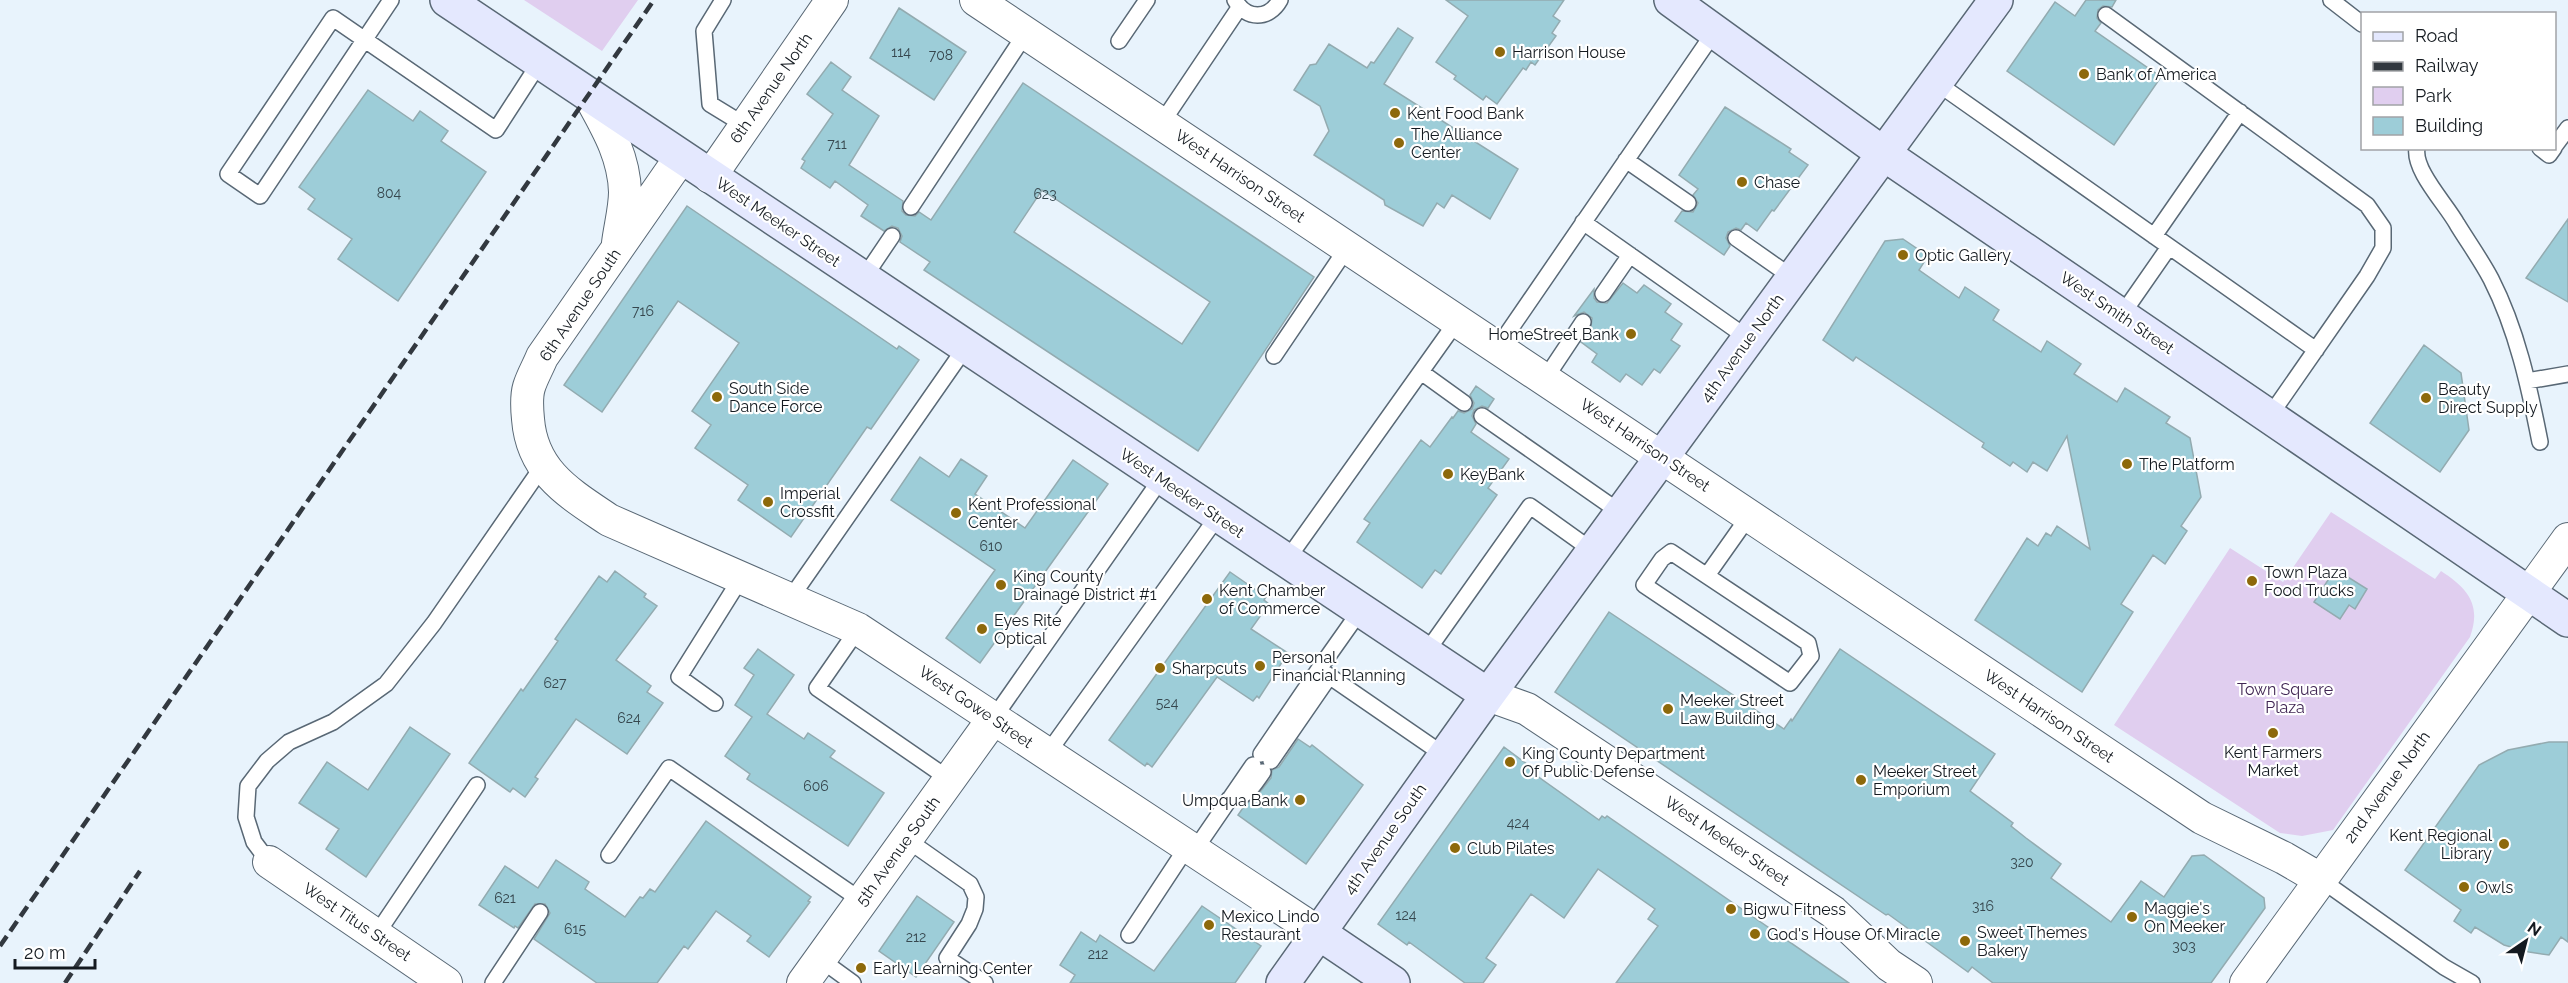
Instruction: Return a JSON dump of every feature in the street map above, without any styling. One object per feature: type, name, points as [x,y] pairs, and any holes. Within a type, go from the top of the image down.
[{"type":"street","name":"West Meeker Street","points":[[447,0],[1425,654],[1488,695],[1527,709],[1833,912],[1889,965],[1916,983]]},
{"type":"street","name":"6th Avenue North","points":[[710,177],[832,0]]},
{"type":"street","name":"West Harrison Street","points":[[976,0],[2202,818],[2284,858],[2320,879]]},
{"type":"street","name":"West Smith Street","points":[[1671,0],[1884,154],[2568,620]]},
{"type":"street","name":"4th Avenue North","points":[[1488,695],[1996,0]]},
{"type":"street","points":[[589,95],[615,143],[621,162],[625,193],[616,250]]},
{"type":"street","name":"6th Avenue South","points":[[542,467],[528,429],[528,389],[542,357],[681,157]]},
{"type":"street","name":"West Gowe Street","points":[[542,467],[573,495],[609,520],[858,629],[1393,983]]},
{"type":"street","name":"2nd Avenue North","points":[[2246,983],[2568,539]]},
{"type":"street","name":"4th Avenue South","points":[[1283,983],[1488,695]]},
{"type":"street","name":"5th Avenue South","points":[[811,971],[993,719]]},
{"type":"street","name":"West Titus Street","points":[[268,862],[446,983]]},
{"type":"lane","points":[[391,0],[364,40],[260,196],[228,174],[333,18],[364,40],[496,130],[540,62]]},
{"type":"lane","points":[[723,0],[704,31],[710,104],[746,126]]},
{"type":"lane","points":[[1119,41],[1147,0]]},
{"type":"lane","points":[[1161,124],[1237,4],[1254,15],[1262,15],[1270,13],[1280,0]]},
{"type":"lane","points":[[2331,0],[2361,23]]},
{"type":"lane","points":[[2106,15],[2367,206],[2383,228],[2383,248],[2367,276],[2269,417]]},
{"type":"lane","points":[[1498,347],[1715,31]]},
{"type":"lane","points":[[911,207],[1026,33]]},
{"type":"lane","points":[[1937,83],[2316,350]]},
{"type":"lane","points":[[2154,236],[2240,112]]},
{"type":"lane","points":[[2556,145],[2568,128]]},
{"type":"lane","points":[[2417,150],[2419,167],[2453,216],[2491,280],[2523,361],[2540,442]]},
{"type":"lane","points":[[1626,160],[1688,203]]},
{"type":"lane","points":[[1583,222],[1749,339]]},
{"type":"lane","points":[[863,279],[892,236]]},
{"type":"lane","points":[[1736,238],[1793,278]]},
{"type":"lane","points":[[2121,316],[2169,247]]},
{"type":"lane","points":[[1274,356],[1347,248]]},
{"type":"lane","points":[[1603,294],[1629,255]]},
{"type":"lane","points":[[1286,561],[1457,321]]},
{"type":"lane","points":[[1545,379],[1583,322]]},
{"type":"lane","points":[[790,599],[965,348]]},
{"type":"lane","points":[[1421,372],[1464,403]]},
{"type":"lane","points":[[2528,381],[2568,374]]},
{"type":"lane","points":[[1482,416],[1621,513]]},
{"type":"lane","points":[[268,862],[254,842],[246,817],[248,786],[267,761],[289,742],[333,722],[386,684],[434,623],[542,467]]},
{"type":"lane","points":[[993,719],[1161,479]]},
{"type":"lane","points":[[1425,654],[1530,506],[1593,550]]},
{"type":"lane","points":[[1047,754],[1218,516]]},
{"type":"lane","points":[[1708,574],[1749,516]]},
{"type":"lane","points":[[1671,552],[1708,574],[1808,643],[1811,656],[1790,683],[1644,585],[1662,559],[1671,552]]},
{"type":"lane","points":[[715,703],[679,677],[741,578]]},
{"type":"lane","points":[[1129,935],[1190,849],[1229,799],[1262,763],[1324,673],[1360,611]]},
{"type":"lane","points":[[858,629],[817,688],[949,779]]},
{"type":"lane","points":[[1324,673],[1444,755]]},
{"type":"lane","points":[[609,855],[669,768],[862,901]]},
{"type":"lane","points":[[376,935],[477,785]]},
{"type":"lane","points":[[906,839],[970,884],[976,897],[975,909],[969,924],[947,958],[985,983]]},
{"type":"lane","points":[[2320,879],[2444,967],[2472,983]]},
{"type":"lane","points":[[493,983],[540,912]]},
{"type":"lane","points":[[811,971],[853,983]]},
{"type":"green space","points":[[524,0],[638,0],[602,51]]},
{"type":"green space","name":"Town Square Plaza","points":[[2331,512],[2435,579],[2441,571],[2450,577],[2470,598],[2474,615],[2470,637],[2333,830],[2302,836],[2280,833],[2114,725],[2230,548],[2283,582]]},
{"type":"building","name":"Harrison House","points":[[1446,0],[1564,0],[1553,16],[1560,21],[1552,33],[1556,36],[1535,65],[1531,62],[1526,70],[1523,68],[1497,104],[1486,96],[1483,100],[1454,79],[1456,76],[1436,62],[1468,16]]},
{"type":"building","name":"Bank of America","points":[[2086,0],[2116,0],[2112,7],[2103,6],[2098,10],[2097,18],[2101,23],[2095,31],[2161,77],[2114,145],[2007,71],[2055,2],[2075,16]]},
{"type":"building","points":[[899,8],[966,52],[934,100],[870,58]]},
{"type":"building","name":"The Alliance Center","points":[[1398,28],[1413,38],[1384,84],[1518,169],[1490,219],[1452,195],[1444,208],[1437,203],[1423,226],[1385,205],[1384,200],[1314,155],[1329,131],[1320,106],[1294,90],[1310,65],[1316,64],[1329,44],[1367,68],[1371,62],[1374,63]]},
{"type":"building","points":[[831,62],[851,77],[842,90],[879,116],[849,165],[903,201],[902,211],[906,215],[915,216],[919,212],[931,220],[1023,83],[1314,277],[1198,451],[924,270],[930,262],[900,242],[902,236],[898,228],[892,226],[884,231],[861,216],[868,205],[835,181],[830,188],[801,168],[805,161],[802,159],[833,114],[807,94]],"holes":[[[1042,190],[1210,302],[1182,344],[1014,232]]]},
{"type":"building","points":[[368,90],[413,121],[420,111],[448,131],[441,141],[486,172],[398,301],[338,259],[352,239],[308,209],[315,199],[299,187]]},
{"type":"building","name":"Chase","points":[[1725,107],[1791,149],[1789,152],[1808,165],[1757,231],[1746,223],[1741,230],[1736,228],[1728,232],[1726,238],[1730,246],[1724,255],[1675,221],[1682,211],[1693,212],[1698,203],[1693,195],[1698,189],[1679,175]]},
{"type":"building","points":[[687,206],[897,349],[899,346],[919,360],[871,429],[867,427],[791,537],[738,500],[748,485],[695,448],[711,425],[692,411],[739,343],[678,301],[602,412],[564,385]]},
{"type":"building","points":[[2568,219],[2568,302],[2526,278]]},
{"type":"building","name":"The Platform","points":[[1903,239],[1928,256],[1919,270],[1959,298],[1965,287],[1999,310],[1993,320],[2041,352],[2047,341],[2081,364],[2074,374],[2117,402],[2125,388],[2170,417],[2166,423],[2190,438],[2201,497],[2181,526],[2187,531],[2165,564],[2153,555],[2121,604],[2133,612],[2082,692],[1975,620],[2027,538],[2038,546],[2046,533],[2051,536],[2057,526],[2090,549],[2067,436],[2047,471],[2033,462],[2027,472],[2013,462],[2010,466],[1982,447],[1984,443],[1856,357],[1853,361],[1823,340],[1885,241]]},
{"type":"building","name":"HomeStreet Bank","points":[[1623,283],[1637,293],[1644,285],[1671,304],[1665,312],[1682,324],[1671,340],[1680,346],[1660,373],[1654,369],[1642,385],[1626,374],[1620,382],[1592,362],[1597,354],[1581,342],[1591,327],[1592,318],[1584,312],[1574,316],[1594,289],[1594,298],[1597,302],[1607,303]]},
{"type":"building","name":"Beauty Direct Supply","points":[[2424,345],[2461,373],[2469,430],[2440,472],[2370,423]]},
{"type":"building","name":"KeyBank","points":[[1476,386],[1494,399],[1488,408],[1482,406],[1474,410],[1472,416],[1476,424],[1471,432],[1509,459],[1488,488],[1497,495],[1441,574],[1435,570],[1422,588],[1357,542],[1370,523],[1364,519],[1421,440],[1430,447],[1458,411],[1464,413],[1472,409],[1474,403],[1470,395]]},
{"type":"building","points":[[920,457],[949,477],[961,459],[987,476],[975,494],[1025,528],[1073,460],[1108,484],[980,663],[946,638],[995,570],[891,500]]},
{"type":"building","points":[[2335,569],[2367,589],[2355,609],[2349,605],[2340,619],[2314,602]]},
{"type":"building","points":[[615,571],[646,594],[644,597],[657,606],[616,660],[651,686],[647,692],[663,703],[627,754],[576,719],[535,777],[538,779],[525,797],[513,788],[510,792],[469,763],[558,641],[555,639],[599,576],[607,582]]},
{"type":"building","points":[[1230,572],[1266,597],[1264,600],[1269,604],[1251,629],[1288,653],[1259,698],[1257,696],[1253,701],[1217,677],[1152,767],[1147,763],[1145,766],[1109,740]]},
{"type":"building","points":[[1609,612],[1784,729],[1791,719],[1792,721],[1840,649],[1995,754],[1970,791],[2013,823],[2011,826],[2061,864],[2051,878],[2111,922],[2141,881],[2164,897],[2192,856],[2204,855],[2264,898],[2265,908],[2211,983],[1993,983],[1972,967],[1968,972],[1888,914],[1886,915],[1555,692]]},
{"type":"building","points":[[758,649],[794,675],[767,714],[804,739],[808,733],[835,751],[830,757],[884,793],[848,846],[747,779],[750,774],[725,756],[752,717],[735,705],[754,675],[744,668]]},
{"type":"building","points":[[410,727],[450,754],[366,877],[326,849],[339,829],[299,803],[327,762],[368,790]]},
{"type":"building","name":"Umpqua Bank","points":[[1298,739],[1310,747],[1312,745],[1363,785],[1306,864],[1238,815],[1245,805],[1260,792],[1271,778],[1272,770],[1279,767]]},
{"type":"building","name":"Kent Regional Library","points":[[2549,742],[2568,742],[2568,942],[2561,937],[2549,955],[2504,945],[2475,927],[2471,933],[2454,921],[2461,910],[2405,870],[2479,765],[2508,750]]},
{"type":"building","points":[[1504,747],[1535,770],[1533,773],[1599,820],[1602,816],[1605,818],[1607,816],[1849,983],[1616,983],[1658,926],[1648,919],[1655,909],[1598,869],[1564,918],[1531,894],[1486,958],[1496,965],[1483,983],[1465,983],[1409,942],[1407,945],[1378,924]]},
{"type":"building","points":[[706,821],[811,897],[808,901],[810,902],[769,957],[747,941],[751,936],[716,911],[688,949],[684,946],[657,983],[597,983],[534,939],[550,913],[545,904],[535,904],[518,928],[515,926],[514,928],[479,905],[505,866],[538,888],[556,860],[589,882],[585,889],[625,917],[640,897],[643,898],[650,889],[655,892]]},
{"type":"building","points":[[917,896],[954,922],[916,977],[879,951]]},
{"type":"building","points":[[1202,906],[1261,946],[1235,983],[1070,983],[1075,975],[1060,965],[1081,932],[1096,942],[1100,935],[1154,971]]},
{"type":"railway","points":[[0,946],[654,0]]},
{"type":"railway","points":[[65,983],[140,871]]},
{"type":"place","name":"Harrison House","points":[[1500,52]]},
{"type":"place","name":"Bank of America","points":[[2084,74]]},
{"type":"place","name":"Kent Food Bank","points":[[1395,113]]},
{"type":"place","name":"The Alliance Center","points":[[1399,143]]},
{"type":"place","name":"Chase","points":[[1742,182]]},
{"type":"place","name":"Optic Gallery","points":[[1903,255]]},
{"type":"place","name":"HomeStreet Bank","points":[[1631,334]]},
{"type":"place","name":"South Side Dance Force","points":[[717,397]]},
{"type":"place","name":"Beauty Direct Supply","points":[[2426,398]]},
{"type":"place","name":"The Platform","points":[[2127,464]]},
{"type":"place","name":"KeyBank","points":[[1448,474]]},
{"type":"place","name":"Imperial Crossfit","points":[[768,502]]},
{"type":"place","name":"Kent Professional Center","points":[[956,513]]},
{"type":"place","name":"Town Plaza Food Trucks","points":[[2252,581]]},
{"type":"place","name":"King County Drainage District #1","points":[[1001,585]]},
{"type":"place","name":"Kent Chamber of Commerce","points":[[1207,599]]},
{"type":"place","name":"Eyes Rite Optical","points":[[982,629]]},
{"type":"place","name":"Personal Financial Planning","points":[[1260,666]]},
{"type":"place","name":"Sharpcuts","points":[[1160,668]]},
{"type":"place","name":"Meeker Street Law Building","points":[[1668,709]]},
{"type":"place","name":"Kent Farmers Market","points":[[2273,733]]},
{"type":"place","name":"King County Department Of Public Defense","points":[[1510,762]]},
{"type":"place","name":"Meeker Street Emporium","points":[[1861,780]]},
{"type":"place","name":"Umpqua Bank","points":[[1300,800]]},
{"type":"place","name":"Kent Regional Library","points":[[2504,844]]},
{"type":"place","name":"Club Pilates","points":[[1455,848]]},
{"type":"place","name":"Owls","points":[[2464,887]]},
{"type":"place","name":"Bigwu Fitness","points":[[1731,909]]},
{"type":"place","name":"Maggie's On Meeker","points":[[2132,917]]},
{"type":"place","name":"Mexico Lindo Restaurant","points":[[1209,925]]},
{"type":"place","name":"God's House Of Miracle","points":[[1755,934]]},
{"type":"place","name":"Sweet Themes Bakery","points":[[1965,941]]},
{"type":"place","name":"Early Learning Center","points":[[861,968]]}]
